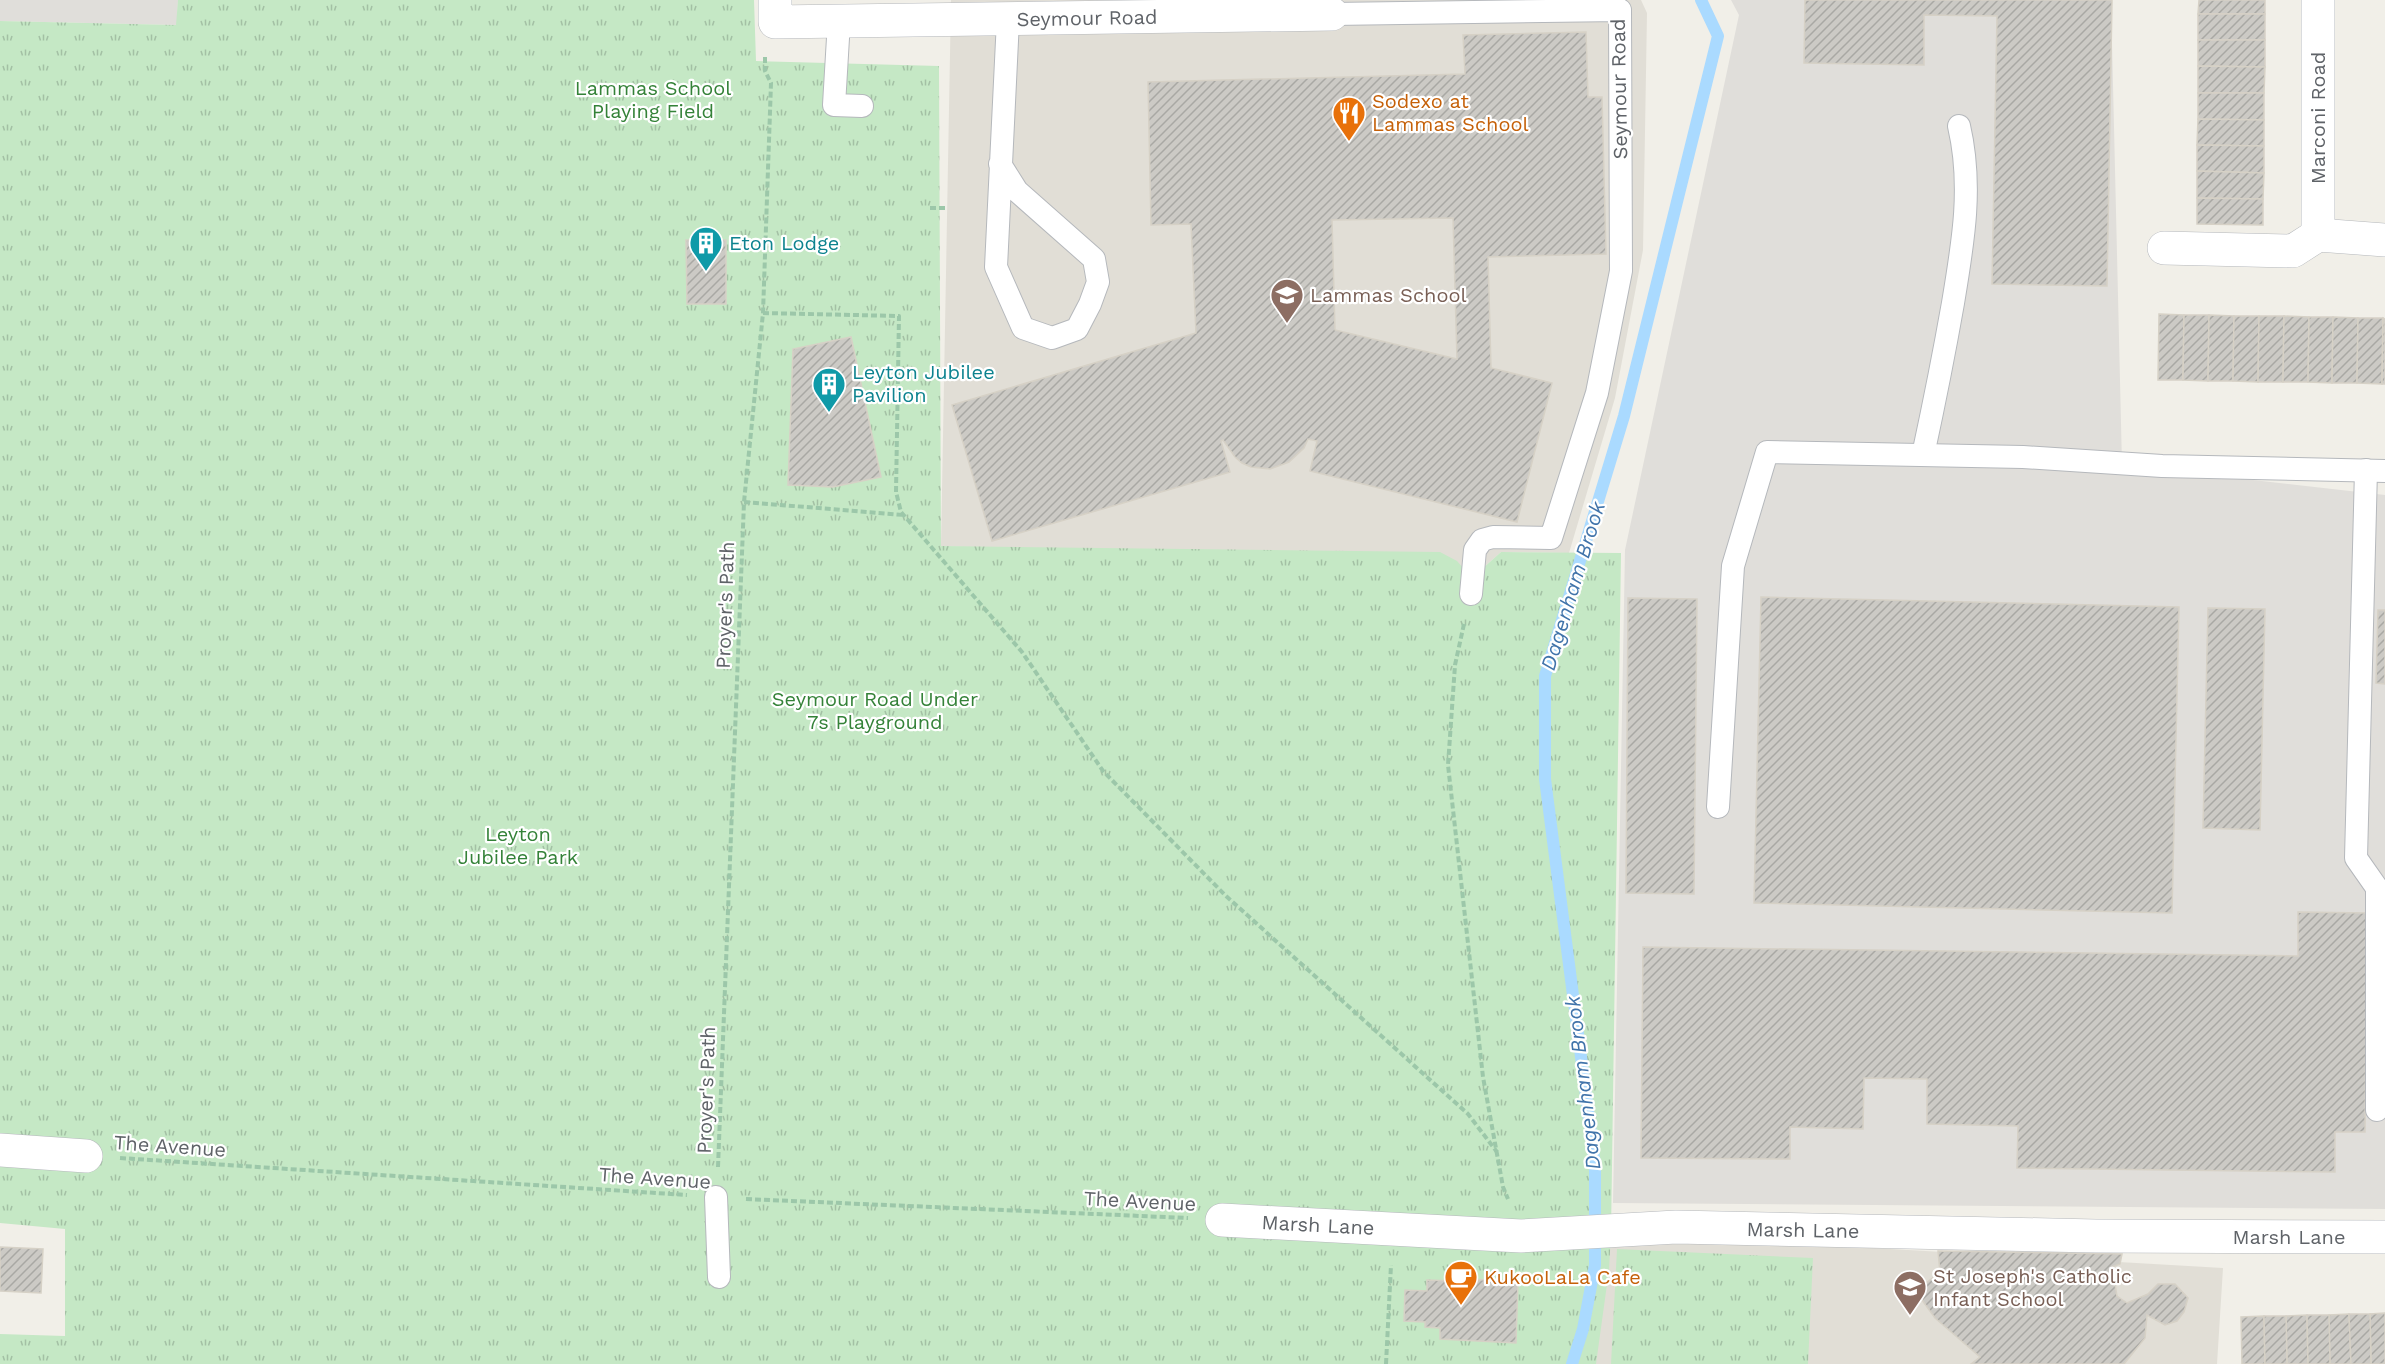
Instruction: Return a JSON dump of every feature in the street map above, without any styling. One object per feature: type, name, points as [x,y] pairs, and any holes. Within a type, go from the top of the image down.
[{"type":"street","name":"Marconi Road","points":[[2318,0],[2319,235]]},
{"type":"street","name":"Seymour Road","points":[[775,11],[839,21],[1332,14]]},
{"type":"street","points":[[2164,248],[2293,251],[2319,235],[2385,240]]},
{"type":"street","points":[[0,1150],[86,1156]]},
{"type":"street","name":"Marsh Lane","points":[[1222,1220],[1521,1236],[1676,1227],[2062,1235],[2385,1237]]},
{"type":"lane","name":"Seymour Road","points":[[1332,14],[1620,10],[1621,270],[1597,393],[1551,538],[1493,537],[1482,540],[1475,550],[1471,594]]},
{"type":"lane","points":[[1000,164],[1017,191],[1095,258],[1098,282],[1077,329],[1052,338],[1023,328],[996,267],[1000,164],[1008,20]]},
{"type":"lane","points":[[839,21],[834,105],[862,106]]},
{"type":"lane","points":[[1923,455],[1966,229],[1965,151],[1959,126]]},
{"type":"lane","points":[[1718,807],[1733,566],[1767,452],[2023,457],[2162,466],[2375,470],[2356,858],[2377,888],[2377,1110]]},
{"type":"lane","points":[[716,1197],[718,1277]]},
{"type":"path","name":"Proyer's Path","points":[[716,1197],[744,502],[763,313],[771,83],[765,71],[764,61],[765,49],[773,47],[775,11]]},
{"type":"path","points":[[930,208],[946,208]]},
{"type":"path","points":[[763,313],[899,316],[896,492],[901,512],[938,558],[989,612],[1022,652],[1103,771],[1226,896],[1468,1114],[1497,1152]]},
{"type":"path","points":[[744,502],[905,515]]},
{"type":"path","points":[[1471,594],[1455,665],[1449,765],[1483,1077],[1503,1187],[1521,1236]]},
{"type":"path","name":"The Avenue","points":[[86,1156],[716,1197],[1222,1220]]},
{"type":"path","points":[[1386,1364],[1393,1229]]},
{"type":"shaded area","points":[[0,0],[178,0],[177,25],[0,21]]},
{"type":"shaded area","name":"Lammas School","points":[[951,0],[1641,0],[1647,13],[1643,250],[1615,398],[1569,553],[1501,552],[1482,569],[941,546]]},
{"type":"shaded area","points":[[1731,0],[2111,0],[2122,465],[2385,495],[2385,1209],[1613,1203],[1625,550],[1739,15]]},
{"type":"shaded area","name":"St Joseph's Catholic Infant School","points":[[1611,1233],[2223,1268],[2217,1364],[1595,1364]]},
{"type":"green space","name":"Leyton Jubilee Park","points":[[178,0],[754,0],[756,61],[939,66],[941,546],[1440,552],[1457,561],[1465,570],[1482,569],[1501,552],[1621,553],[1611,1233],[1609,1270],[1596,1364],[0,1364],[0,1334],[65,1336],[65,1229],[0,1223],[0,21],[176,25]]},
{"type":"green space","points":[[1617,1249],[1813,1258],[1808,1364],[1611,1364]]},
{"type":"building","points":[[1805,0],[2112,0],[2107,286],[1992,284],[1997,16],[1924,15],[1924,65],[1804,63]]},
{"type":"building","points":[[2199,0],[2265,0],[2265,14],[2198,14]]},
{"type":"building","points":[[2198,14],[2265,14],[2265,40],[2198,40]]},
{"type":"building","points":[[1586,32],[1588,97],[1602,97],[1606,254],[1488,257],[1491,368],[1552,383],[1517,522],[1310,471],[1317,441],[1308,439],[1304,448],[1289,462],[1270,469],[1251,467],[1242,463],[1223,440],[1221,441],[1230,472],[992,541],[952,405],[1196,333],[1191,224],[1151,225],[1148,82],[1465,74],[1463,35]],"holes":[[[1453,218],[1457,359],[1335,330],[1332,220]]]},
{"type":"building","points":[[2198,40],[2265,40],[2265,67],[2198,66]]},
{"type":"building","points":[[2198,66],[2265,67],[2264,93],[2198,93]]},
{"type":"building","points":[[2198,93],[2264,93],[2264,120],[2198,119]]},
{"type":"building","points":[[2198,119],[2264,120],[2264,146],[2197,145]]},
{"type":"building","points":[[2197,145],[2264,146],[2264,173],[2197,171]]},
{"type":"building","points":[[2197,171],[2264,173],[2263,199],[2197,198]]},
{"type":"building","points":[[2197,198],[2263,199],[2263,225],[2197,224]]},
{"type":"building","name":"Eton Lodge","points":[[686,240],[726,240],[726,304],[687,304]]},
{"type":"building","points":[[2159,314],[2184,315],[2183,380],[2158,380]]},
{"type":"building","points":[[2184,315],[2209,315],[2208,381],[2183,380]]},
{"type":"building","points":[[2209,315],[2234,316],[2233,381],[2208,381]]},
{"type":"building","points":[[2234,316],[2259,316],[2258,382],[2233,381]]},
{"type":"building","points":[[2259,316],[2284,316],[2283,382],[2258,382]]},
{"type":"building","points":[[2284,316],[2309,317],[2308,382],[2283,382]]},
{"type":"building","points":[[2309,317],[2333,317],[2332,383],[2308,382]]},
{"type":"building","points":[[2333,317],[2358,318],[2357,383],[2332,383]]},
{"type":"building","points":[[2358,318],[2383,318],[2382,384],[2357,383]]},
{"type":"building","points":[[2383,318],[2385,319],[2385,384],[2382,384]]},
{"type":"building","name":"Leyton Jubilee Pavilion","points":[[851,337],[881,477],[833,487],[788,485],[793,349]]},
{"type":"building","points":[[1761,597],[2179,607],[2172,913],[1754,903]]},
{"type":"building","points":[[1628,598],[1697,599],[1694,894],[1626,893]]},
{"type":"building","points":[[2208,608],[2265,609],[2260,830],[2203,828]]},
{"type":"building","points":[[2378,610],[2385,610],[2385,684],[2376,683]]},
{"type":"building","points":[[2298,912],[2367,913],[2365,1132],[2335,1132],[2335,1172],[2017,1168],[2018,1126],[1927,1124],[1927,1079],[1864,1078],[1863,1129],[1790,1127],[1790,1159],[1641,1158],[1643,947],[2298,956]]},
{"type":"building","points":[[0,1247],[43,1249],[41,1293],[0,1291]]},
{"type":"building","points":[[1938,1251],[2122,1254],[2120,1264],[2112,1267],[2117,1296],[2127,1303],[2148,1294],[2158,1284],[2175,1284],[2188,1298],[2184,1312],[2177,1321],[2165,1325],[2147,1315],[2145,1338],[2124,1364],[1971,1364],[1980,1357],[1935,1318],[1922,1300],[1925,1284],[1940,1272]]},
{"type":"building","name":"KukooLaLa Cafe","points":[[1459,1279],[1518,1281],[1516,1343],[1440,1339],[1440,1328],[1425,1327],[1425,1322],[1404,1321],[1405,1290],[1427,1291],[1427,1280],[1458,1281]]},
{"type":"building","points":[[2385,1313],[2385,1364],[2371,1364],[2370,1314]]},
{"type":"building","points":[[2349,1314],[2351,1364],[2330,1364],[2329,1315]]},
{"type":"building","points":[[2349,1314],[2370,1314],[2371,1364],[2351,1364]]},
{"type":"building","points":[[2307,1315],[2308,1364],[2287,1364],[2286,1316]]},
{"type":"building","points":[[2307,1315],[2329,1315],[2330,1364],[2308,1364]]},
{"type":"building","points":[[2264,1316],[2265,1364],[2242,1364],[2241,1317]]},
{"type":"building","points":[[2264,1316],[2286,1316],[2287,1364],[2265,1364]]},
{"type":"waterway","name":"Dagenham Brook","points":[[1572,1364],[1583,1329],[1595,1265],[1595,1165],[1545,779],[1545,676],[1624,416],[1718,36],[1701,0]]},
{"type":"place","name":"Sodexo at Lammas School","points":[[1349,142]]},
{"type":"place","name":"Eton Lodge","points":[[706,272]]},
{"type":"place","name":"Lammas School","points":[[1287,324]]},
{"type":"place","name":"Leyton Jubilee Pavilion","points":[[829,413]]},
{"type":"place","name":"KukooLaLa Cafe","points":[[1461,1306]]},
{"type":"place","name":"St Joseph's Catholic Infant School","points":[[1910,1316]]},
{"type":"park label","name":"Lammas School Playing Field","points":[[653,100]]},
{"type":"park label","name":"Seymour Road Under 7s Playground","points":[[875,710]]}]
